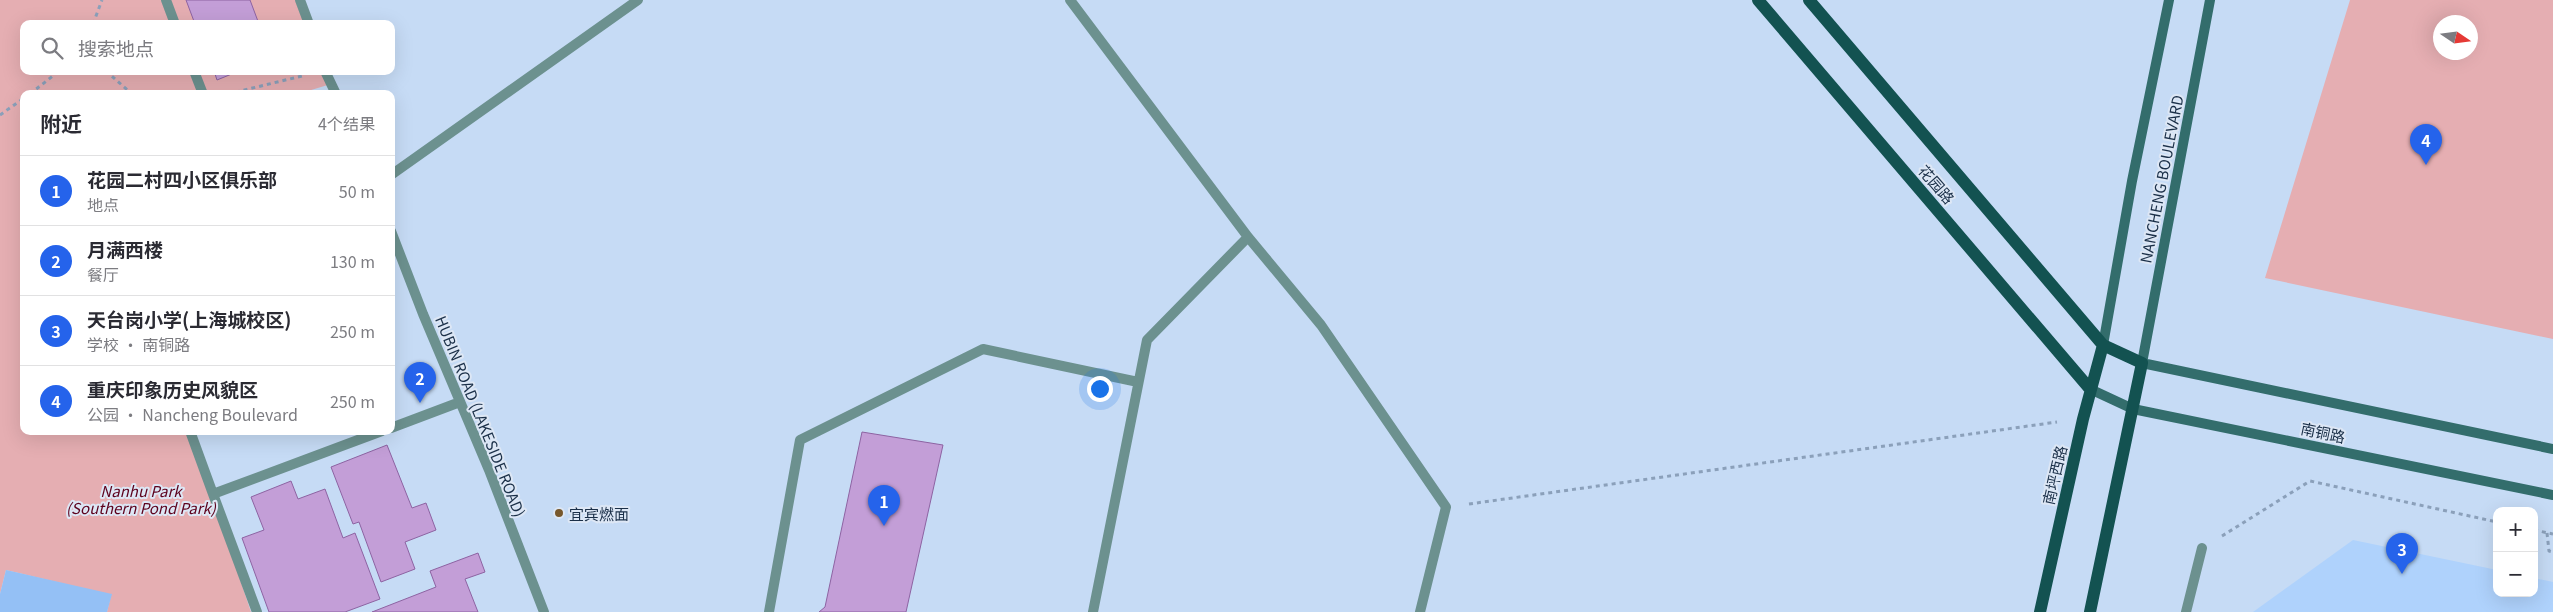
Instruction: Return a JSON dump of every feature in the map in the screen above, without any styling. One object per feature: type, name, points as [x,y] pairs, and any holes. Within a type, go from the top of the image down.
[{"type":"main road","name":"花园路","points":[[1758,0],[2090,389]]},
{"type":"main road","name":"花园路","points":[[1809,0],[2103,345],[2142,363]]},
{"type":"main road","name":"NANCHENG BOULEVARD","points":[[2103,345],[2132,181],[2169,0]]},
{"type":"main road","name":"NANCHENG BOULEVARD","points":[[2142,363],[2210,0]]},
{"type":"main road","name":"南坪西路","points":[[2040,612],[2090,389],[2103,345]]},
{"type":"main road","name":"南铜路","points":[[2142,363],[2553,449]]},
{"type":"main road","points":[[2090,612],[2142,363]]},
{"type":"main road","name":"南铜路","points":[[2090,389],[2133,408],[2553,495]]},
{"type":"street","points":[[166,0],[174,20]]},
{"type":"street","points":[[300,0],[307,20]]},
{"type":"street","points":[[395,172],[638,0]]},
{"type":"street","points":[[1070,0],[1248,237],[1321,326],[1446,508],[1420,612]]},
{"type":"street","points":[[196,75],[201,90]]},
{"type":"street","points":[[327,75],[334,90]]},
{"type":"street","points":[[1093,612],[1147,340],[1248,237]]},
{"type":"street","name":"HUBIN ROAD (LAKESIDE ROAD)","points":[[395,241],[544,612]]},
{"type":"street","points":[[769,612],[800,440],[982,349],[1138,382]]},
{"type":"street","points":[[395,426],[460,402]]},
{"type":"street","points":[[191,435],[257,612]]},
{"type":"street","points":[[213,494],[371,435]]},
{"type":"street","points":[[2186,612],[2202,548]]},
{"type":"path","points":[[94,20],[102,0]]},
{"type":"path","points":[[35,90],[54,75]]},
{"type":"path","points":[[111,75],[127,90]]},
{"type":"path","points":[[244,90],[306,75]]},
{"type":"path","points":[[0,115],[20,101]]},
{"type":"path","points":[[1446,508],[2083,419]]},
{"type":"path","points":[[2202,548],[2310,481],[2493,521]]},
{"type":"path","points":[[2538,531],[2553,534]]},
{"type":"path","points":[[2547,533],[2549,551],[2553,552]]},
{"type":"shaded area","points":[[2353,540],[2493,569],[2493,597],[2538,597],[2538,579],[2553,582],[2553,612],[2253,612]]},
{"type":"shaded area","points":[[6,570],[112,594],[107,612],[0,612],[0,594]]},
{"type":"green space","name":"Nanhu Park (Southern Pond Park)","points":[[0,0],[302,0],[309,20],[20,20],[20,75],[328,75],[331,84],[311,90],[20,90],[20,435],[191,435],[251,612],[107,612],[111,595],[6,570],[0,594]]},
{"type":"green space","points":[[2350,0],[2553,0],[2553,339],[2265,278]]},
{"type":"building","points":[[186,0],[250,0],[258,20],[194,20]]},
{"type":"building","points":[[215,75],[229,75],[217,80]]},
{"type":"building","points":[[862,432],[943,445],[906,612],[819,612],[825,607]]},
{"type":"building","points":[[387,445],[412,508],[426,503],[436,530],[405,542],[415,569],[381,582],[359,522],[353,524],[331,467]]},
{"type":"building","points":[[291,481],[298,499],[325,489],[343,538],[355,533],[380,599],[345,612],[269,612],[242,538],[264,530],[251,497]]},
{"type":"building","points":[[478,553],[485,572],[465,579],[478,612],[372,612],[436,587],[430,571]]},
{"type":"place","name":"重庆印象历史风貌区","points":[[2426,165]]},
{"type":"place","name":"月满西楼","points":[[420,403]]},
{"type":"place","name":"宜宾燃面","points":[[559,513]]},
{"type":"place","name":"花园二村四小区俱乐部","points":[[884,526]]},
{"type":"place","name":"天台岗小学(上海城校区)","points":[[2402,574]]}]
